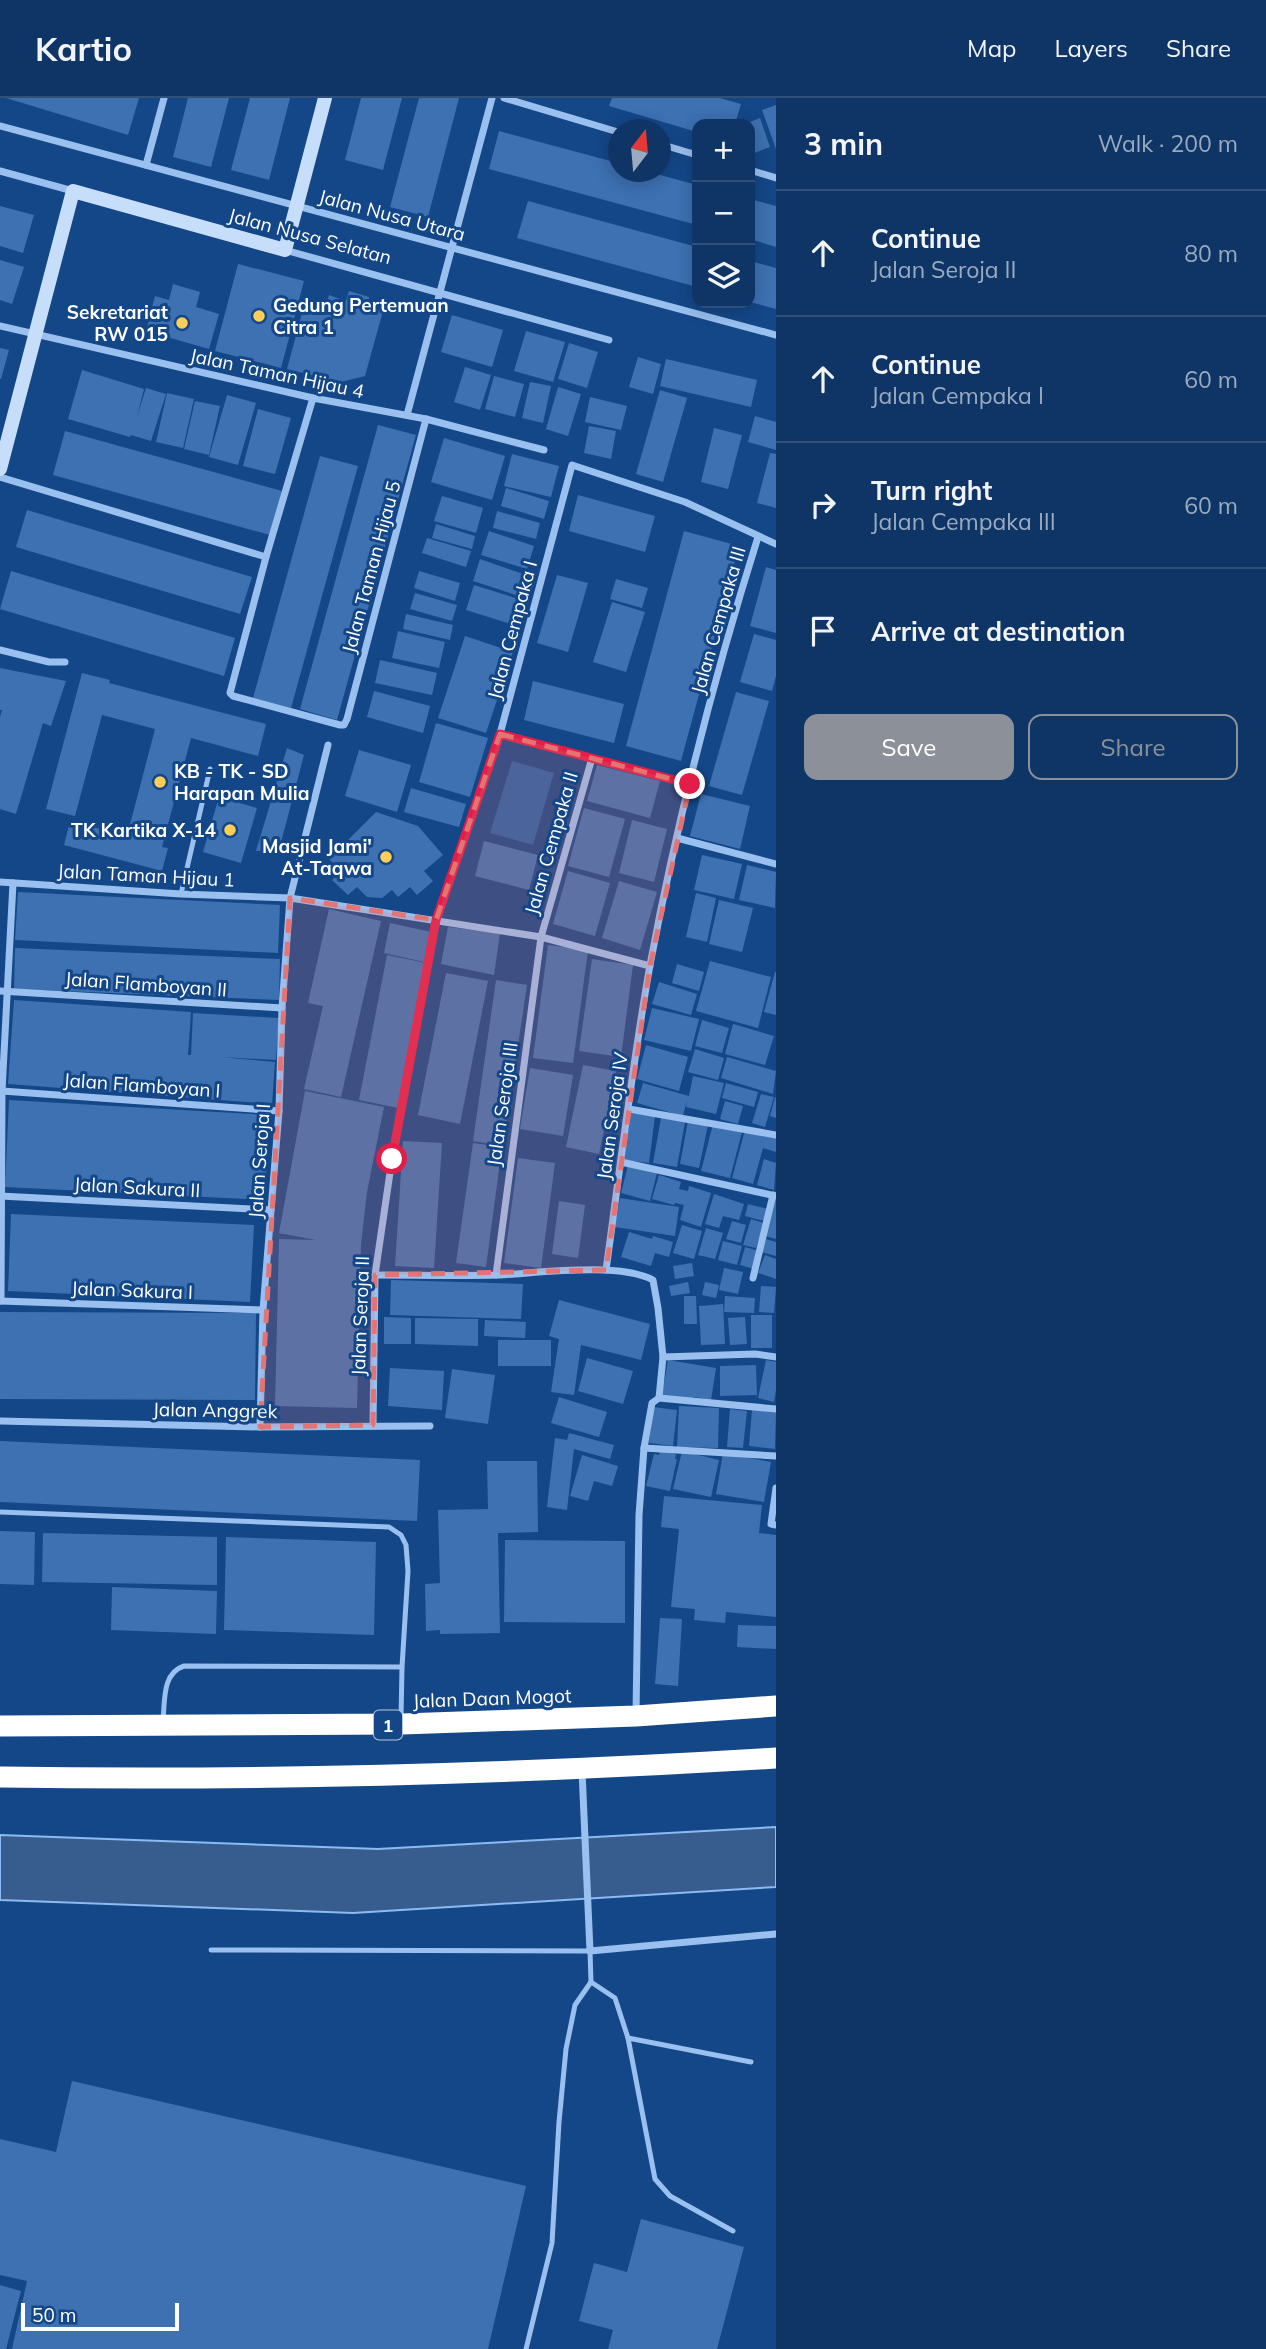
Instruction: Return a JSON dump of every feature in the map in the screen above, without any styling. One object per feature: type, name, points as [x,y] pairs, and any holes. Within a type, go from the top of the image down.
[{"type":"highway","name":"Jalan Daan Mogot","points":[[0,1726],[402,1724],[636,1716],[776,1706]]},
{"type":"highway","points":[[0,1777],[582,1777],[776,1758]]},
{"type":"street","points":[[146,164],[164,98]]},
{"type":"street","points":[[285,250],[325,98]]},
{"type":"street","points":[[407,415],[492,98]]},
{"type":"street","points":[[504,98],[608,129]]},
{"type":"street","name":"Jalan Nusa Utara","points":[[0,125],[776,335]]},
{"type":"street","points":[[671,147],[692,154]]},
{"type":"street","name":"Jalan Nusa Selatan","points":[[0,171],[609,340]]},
{"type":"street","points":[[755,172],[776,178]]},
{"type":"street","points":[[0,469],[73,191]]},
{"type":"street","name":"Jalan Taman Hijau 4","points":[[0,326],[313,398],[426,419],[544,450]]},
{"type":"street","points":[[0,477],[266,557],[313,398]]},
{"type":"street","name":"Jalan Taman Hijau 5","points":[[266,557],[230,692],[233,696],[340,725],[346,723],[426,419]]},
{"type":"street","name":"Jalan Cempaka III","points":[[572,465],[685,502],[758,537],[732,619],[690,784],[650,966]]},
{"type":"street","name":"Jalan Cempaka I","points":[[436,920],[500,734],[572,465]]},
{"type":"street","points":[[758,537],[776,544]]},
{"type":"street","points":[[0,650],[49,662],[65,662]]},
{"type":"street","points":[[500,734],[690,784]]},
{"type":"street","name":"Jalan Seroja I","points":[[260,1427],[263,1310],[279,1111],[282,1009],[290,898],[328,745]]},
{"type":"street","name":"Jalan Cempaka II","points":[[541,937],[592,758]]},
{"type":"street","points":[[677,838],[776,864]]},
{"type":"street","name":"Jalan Taman Hijau 1","points":[[0,882],[290,898],[436,920]]},
{"type":"street","points":[[0,1301],[4,991],[13,883]]},
{"type":"street","name":"Jalan Cempaka II","points":[[436,920],[541,937],[650,966]]},
{"type":"street","name":"Jalan Seroja II","points":[[373,1425],[374,1275],[390,1170],[436,920]]},
{"type":"street","name":"Jalan Seroja III","points":[[496,1275],[541,937]]},
{"type":"street","name":"Jalan Seroja IV","points":[[606,1270],[650,966]]},
{"type":"street","name":"Jalan Flamboyan II","points":[[4,991],[282,1009]]},
{"type":"street","name":"Jalan Flamboyan I","points":[[2,1091],[279,1111]]},
{"type":"street","points":[[629,1108],[776,1135]]},
{"type":"street","points":[[621,1162],[775,1196],[753,1278]]},
{"type":"street","name":"Jalan Sakura II","points":[[1,1196],[271,1210]]},
{"type":"street","points":[[374,1275],[496,1275],[606,1270],[645,1276],[653,1280],[659,1308],[663,1357],[659,1398]]},
{"type":"street","name":"Jalan Sakura I","points":[[0,1301],[263,1310]]},
{"type":"street","points":[[663,1357],[755,1354],[776,1357]]},
{"type":"street","points":[[636,1716],[639,1515],[644,1448],[652,1403],[659,1398],[776,1409]]},
{"type":"street","name":"Jalan Anggrek","points":[[0,1421],[260,1427],[430,1426]]},
{"type":"street","points":[[644,1448],[776,1456]]},
{"type":"street","points":[[776,1488],[771,1524],[776,1525]]},
{"type":"street","points":[[582,1777],[589,1947],[776,1934]]},
{"type":"lane","points":[[181,894],[210,769]]},
{"type":"lane","points":[[0,1513],[389,1527],[401,1535],[406,1545],[408,1571],[402,1667],[402,1724]]},
{"type":"lane","points":[[163,1726],[166,1688],[170,1675],[177,1668],[184,1666],[402,1667]]},
{"type":"lane","points":[[211,1950],[589,1947],[591,1982],[575,2005],[566,2049],[552,2243],[527,2349]]},
{"type":"lane","points":[[591,1982],[614,1998],[628,2038],[655,2179],[670,2196],[733,2231]]},
{"type":"lane","points":[[628,2038],[751,2062]]},
{"type":"highlighted area","points":[[500,734],[690,784],[650,966],[606,1270],[375,1275],[373,1425],[260,1427],[290,898],[436,920]]},
{"type":"shaded area","points":[[512,761],[554,773],[533,845],[490,833]]},
{"type":"shaded area","points":[[776,1827],[776,1887],[353,1913],[0,1900],[0,1835],[378,1849]]},
{"type":"building","points":[[6,98],[139,98],[128,135]]},
{"type":"building","points":[[188,98],[229,98],[211,167],[173,157]]},
{"type":"building","points":[[250,98],[290,98],[269,180],[231,170]]},
{"type":"building","points":[[361,98],[402,98],[383,170],[345,160]]},
{"type":"building","points":[[419,98],[459,98],[428,217],[390,207]]},
{"type":"building","points":[[612,98],[720,98],[741,104],[736,119],[692,119],[692,131],[671,124],[671,119],[653,119],[609,106]]},
{"type":"building","points":[[776,105],[776,149],[762,110]]},
{"type":"building","points":[[760,118],[770,147],[755,153],[755,120]]},
{"type":"building","points":[[499,131],[608,160],[608,182],[671,182],[671,178],[692,184],[692,224],[489,169]]},
{"type":"building","points":[[755,200],[776,206],[776,247],[755,241]]},
{"type":"building","points":[[528,201],[692,246],[692,286],[517,238]]},
{"type":"building","points":[[0,206],[34,215],[23,253],[0,246]]},
{"type":"building","points":[[0,260],[24,267],[12,304],[0,300]]},
{"type":"building","points":[[755,262],[776,268],[776,309],[755,303]]},
{"type":"building","name":"Gedung Pertemuan Citra 1","points":[[238,264],[304,281],[281,368],[215,351]]},
{"type":"building","name":"Sekretariat RW 015","points":[[173,284],[200,292],[196,307],[219,314],[209,349],[146,331],[155,296],[169,300]]},
{"type":"building","points":[[349,291],[369,297],[368,307],[383,311],[365,376],[333,384],[315,373],[315,376],[287,369],[305,302],[325,308],[329,295],[346,301]]},
{"type":"building","points":[[452,315],[503,330],[492,367],[441,352]]},
{"type":"building","points":[[526,331],[565,342],[553,382],[514,371]]},
{"type":"building","points":[[569,343],[598,352],[587,388],[558,379]]},
{"type":"building","points":[[0,348],[9,350],[1,379],[0,379]]},
{"type":"building","points":[[638,357],[661,364],[653,394],[629,387]]},
{"type":"building","points":[[666,359],[757,380],[751,407],[660,386]]},
{"type":"building","points":[[465,367],[491,375],[480,410],[454,402]]},
{"type":"building","points":[[82,370],[144,389],[137,417],[146,388],[166,394],[151,441],[68,419]]},
{"type":"building","points":[[494,376],[524,384],[515,417],[485,409]]},
{"type":"building","points":[[530,382],[551,386],[543,423],[522,418]]},
{"type":"building","points":[[558,387],[581,394],[568,436],[546,429]]},
{"type":"building","points":[[660,390],[687,398],[663,482],[636,474]]},
{"type":"building","points":[[167,393],[194,399],[183,448],[156,442]]},
{"type":"building","points":[[227,395],[256,403],[238,465],[209,457]]},
{"type":"building","points":[[590,397],[627,406],[621,430],[585,422]]},
{"type":"building","points":[[195,401],[220,406],[209,455],[184,449]]},
{"type":"building","points":[[258,409],[291,418],[275,474],[243,466]]},
{"type":"building","points":[[755,416],[776,422],[776,450],[748,442]]},
{"type":"building","points":[[378,425],[416,435],[337,720],[300,709]]},
{"type":"building","points":[[589,426],[616,431],[611,459],[584,453]]},
{"type":"building","points":[[714,428],[742,435],[728,489],[701,482]]},
{"type":"building","points":[[65,431],[282,491],[270,535],[53,475]]},
{"type":"building","points":[[444,438],[505,456],[492,500],[431,482]]},
{"type":"building","points":[[770,453],[776,454],[776,508],[757,503]]},
{"type":"building","points":[[512,454],[559,466],[551,497],[504,486]]},
{"type":"building","points":[[320,456],[358,466],[291,708],[253,698]]},
{"type":"building","points":[[506,488],[549,501],[544,519],[501,506]]},
{"type":"building","points":[[578,495],[655,516],[645,552],[569,531]]},
{"type":"building","points":[[442,496],[483,508],[476,533],[434,521]]},
{"type":"building","points":[[27,510],[252,577],[240,614],[16,547]]},
{"type":"building","points":[[497,511],[540,523],[536,539],[493,528]]},
{"type":"building","points":[[436,524],[475,536],[472,549],[432,538]]},
{"type":"building","points":[[489,531],[534,546],[527,569],[481,555]]},
{"type":"building","points":[[684,531],[739,546],[681,761],[626,746]]},
{"type":"building","points":[[427,538],[471,551],[466,567],[422,553]]},
{"type":"building","points":[[480,559],[526,575],[519,596],[473,581]]},
{"type":"building","points":[[766,567],[776,570],[776,633],[750,626]]},
{"type":"building","points":[[11,571],[235,638],[224,676],[0,609]]},
{"type":"building","points":[[419,571],[460,583],[455,601],[414,588]]},
{"type":"building","points":[[557,575],[588,583],[568,652],[537,643]]},
{"type":"building","points":[[616,579],[648,588],[642,608],[610,599]]},
{"type":"building","points":[[474,585],[525,601],[517,626],[466,610]]},
{"type":"building","points":[[415,593],[457,605],[452,621],[410,609]]},
{"type":"building","points":[[612,602],[645,612],[626,672],[593,662]]},
{"type":"building","points":[[406,614],[453,625],[450,640],[403,629]]},
{"type":"building","points":[[398,631],[445,642],[439,668],[392,658]]},
{"type":"building","points":[[754,634],[776,640],[776,676],[772,691],[740,682]]},
{"type":"building","points":[[465,636],[513,652],[486,733],[438,718]]},
{"type":"building","points":[[380,660],[437,673],[432,695],[375,683]]},
{"type":"building","points":[[0,668],[66,681],[51,726],[43,723],[16,814],[0,809]]},
{"type":"building","name":"KB - TK - SD Harapan Mulia","points":[[82,673],[110,680],[109,683],[266,724],[258,756],[191,738],[162,847],[168,848],[162,871],[64,845],[70,821],[127,836],[155,729],[102,715],[75,816],[46,809]]},
{"type":"building","points":[[533,681],[624,704],[614,743],[524,720]]},
{"type":"building","points":[[374,691],[430,706],[423,733],[367,717]]},
{"type":"building","points":[[736,692],[769,701],[742,795],[709,786]]},
{"type":"building","points":[[436,723],[488,738],[470,797],[419,782]]},
{"type":"building","points":[[287,748],[304,755],[279,850],[256,851]]},
{"type":"building","points":[[359,750],[411,765],[397,812],[345,796]]},
{"type":"building","points":[[597,765],[660,781],[650,818],[587,801]]},
{"type":"building","points":[[411,788],[466,804],[459,827],[404,812]]},
{"type":"building","points":[[701,794],[750,806],[740,849],[690,836]]},
{"type":"building","name":"TK Kartika X-14","points":[[219,797],[257,808],[241,863],[203,852]]},
{"type":"building","points":[[584,808],[625,819],[609,877],[568,866]]},
{"type":"building","name":"Masjid Jami' At-Taqwa","points":[[376,812],[418,826],[443,855],[424,871],[433,881],[417,895],[410,887],[398,897],[392,890],[382,898],[367,897],[357,887],[348,895],[332,880],[341,871],[329,859]]},
{"type":"building","points":[[632,820],[667,829],[654,882],[619,873]]},
{"type":"building","points":[[484,841],[538,855],[529,890],[475,876]]},
{"type":"building","points":[[702,855],[742,864],[734,899],[694,890]]},
{"type":"building","points":[[747,865],[776,872],[775,908],[739,900]]},
{"type":"building","points":[[568,871],[610,883],[595,936],[553,924]]},
{"type":"building","points":[[619,881],[657,892],[640,950],[602,938]]},
{"type":"building","points":[[18,892],[280,905],[278,953],[15,940]]},
{"type":"building","points":[[696,893],[716,898],[707,942],[686,937]]},
{"type":"building","points":[[719,900],[753,908],[742,952],[709,944]]},
{"type":"building","points":[[329,909],[381,921],[341,1097],[304,1089],[323,1006],[308,1003]]},
{"type":"building","points":[[390,923],[431,932],[424,962],[384,953]]},
{"type":"building","points":[[448,927],[500,933],[494,975],[441,964]]},
{"type":"building","points":[[548,945],[588,950],[573,1063],[533,1058]]},
{"type":"building","points":[[15,948],[280,959],[279,1000],[14,989]]},
{"type":"building","points":[[387,955],[426,963],[398,1108],[359,1100]]},
{"type":"building","points":[[592,959],[633,965],[621,1057],[579,1051]]},
{"type":"building","points":[[710,961],[771,977],[758,1028],[696,1011]]},
{"type":"building","points":[[677,964],[704,972],[699,991],[672,983]]},
{"type":"building","points":[[776,972],[776,1015],[764,1012]]},
{"type":"building","points":[[446,973],[488,981],[460,1124],[418,1115]]},
{"type":"building","points":[[496,980],[527,985],[503,1146],[473,1141]]},
{"type":"building","points":[[659,982],[697,994],[691,1015],[652,1004]]},
{"type":"building","points":[[14,1000],[191,1012],[188,1055],[191,1055],[193,1013],[279,1018],[276,1060],[221,1057],[275,1062],[272,1104],[8,1084]]},
{"type":"building","points":[[652,1008],[699,1019],[691,1051],[644,1040]]},
{"type":"building","points":[[702,1020],[729,1028],[722,1053],[695,1046]]},
{"type":"building","points":[[733,1024],[774,1036],[765,1065],[725,1054]]},
{"type":"building","points":[[646,1045],[688,1057],[679,1091],[637,1079]]},
{"type":"building","points":[[695,1049],[724,1058],[718,1080],[688,1072]]},
{"type":"building","points":[[727,1057],[776,1071],[773,1094],[721,1078]]},
{"type":"building","points":[[583,1065],[616,1071],[599,1154],[566,1147]]},
{"type":"building","points":[[530,1068],[573,1075],[563,1136],[520,1129]]},
{"type":"building","points":[[693,1076],[724,1083],[716,1114],[686,1107],[687,1100],[683,1116],[637,1103],[643,1083],[689,1096]]},
{"type":"building","points":[[726,1083],[758,1092],[754,1107],[722,1098]]},
{"type":"building","points":[[305,1091],[384,1107],[367,1192],[361,1244],[357,1408],[275,1406],[279,1239],[316,1240],[279,1233]]},
{"type":"building","points":[[761,1094],[774,1097],[765,1127],[752,1123]]},
{"type":"building","points":[[776,1098],[776,1118],[770,1116]]},
{"type":"building","points":[[9,1100],[269,1115],[265,1200],[5,1187]]},
{"type":"building","points":[[725,1101],[743,1106],[738,1124],[720,1119]]},
{"type":"building","points":[[630,1113],[655,1116],[649,1163],[624,1160]]},
{"type":"building","points":[[661,1118],[685,1122],[677,1167],[653,1163]]},
{"type":"building","points":[[688,1121],[708,1125],[699,1168],[680,1164]]},
{"type":"building","points":[[713,1124],[742,1132],[730,1178],[701,1171]]},
{"type":"building","points":[[745,1130],[776,1137],[776,1152],[763,1148],[753,1184],[732,1178]]},
{"type":"building","points":[[403,1141],[442,1143],[434,1268],[395,1266]]},
{"type":"building","points":[[473,1143],[502,1147],[486,1267],[456,1263]]},
{"type":"building","points":[[518,1158],[555,1163],[541,1268],[504,1263]]},
{"type":"building","points":[[764,1159],[776,1163],[774,1190],[757,1185]]},
{"type":"building","points":[[628,1165],[657,1173],[650,1201],[621,1193]]},
{"type":"building","points":[[659,1175],[681,1182],[679,1189],[688,1191],[689,1186],[711,1193],[701,1227],[680,1220],[684,1205],[652,1199]]},
{"type":"building","points":[[714,1194],[744,1204],[739,1220],[723,1216],[719,1228],[705,1224]]},
{"type":"building","points":[[620,1198],[679,1207],[675,1236],[615,1227]]},
{"type":"building","points":[[776,1200],[776,1239],[765,1236]]},
{"type":"building","points":[[559,1201],[585,1205],[578,1258],[552,1254]]},
{"type":"building","points":[[748,1204],[768,1209],[764,1221],[745,1216]]},
{"type":"building","points":[[11,1214],[254,1225],[250,1302],[8,1291]]},
{"type":"building","points":[[751,1219],[764,1223],[756,1248],[743,1245]]},
{"type":"building","points":[[732,1221],[746,1225],[741,1243],[726,1239]]},
{"type":"building","points":[[682,1225],[702,1231],[694,1259],[673,1253]]},
{"type":"building","points":[[706,1228],[723,1233],[715,1259],[698,1255]]},
{"type":"building","points":[[629,1232],[673,1242],[669,1257],[655,1253],[651,1266],[621,1257]]},
{"type":"building","points":[[766,1239],[776,1242],[776,1256],[761,1252]]},
{"type":"building","points":[[723,1241],[742,1246],[737,1265],[718,1260]]},
{"type":"building","points":[[745,1247],[759,1251],[754,1269],[740,1265]]},
{"type":"building","points":[[765,1255],[776,1259],[776,1279],[758,1273]]},
{"type":"building","points":[[692,1263],[694,1276],[675,1279],[673,1266]]},
{"type":"building","points":[[724,1268],[743,1272],[738,1294],[719,1290]]},
{"type":"building","points":[[391,1280],[523,1284],[521,1319],[390,1315]]},
{"type":"building","points":[[688,1282],[690,1293],[671,1296],[669,1286]]},
{"type":"building","points":[[705,1282],[719,1285],[716,1298],[702,1295]]},
{"type":"building","points":[[761,1286],[776,1287],[774,1313],[759,1312]]},
{"type":"building","points":[[684,1296],[696,1296],[697,1324],[684,1324]]},
{"type":"building","points":[[725,1296],[755,1298],[754,1313],[724,1312]]},
{"type":"building","points":[[559,1300],[650,1324],[641,1360],[581,1345],[574,1395],[551,1392],[559,1339],[549,1336]]},
{"type":"building","points":[[723,1304],[725,1344],[701,1345],[699,1306]]},
{"type":"building","points":[[0,1312],[256,1313],[255,1400],[0,1399]]},
{"type":"building","points":[[751,1315],[772,1315],[772,1348],[751,1348]]},
{"type":"building","points":[[384,1317],[411,1318],[411,1344],[384,1344]]},
{"type":"building","points":[[745,1317],[747,1344],[730,1345],[728,1318]]},
{"type":"building","points":[[415,1318],[478,1319],[478,1346],[415,1344]]},
{"type":"building","points":[[485,1320],[526,1322],[525,1338],[484,1336]]},
{"type":"building","points":[[498,1340],[551,1340],[551,1366],[498,1366]]},
{"type":"building","points":[[587,1358],[633,1371],[623,1404],[578,1391]]},
{"type":"building","points":[[668,1360],[716,1368],[711,1400],[694,1397],[693,1401],[662,1396]]},
{"type":"building","points":[[766,1360],[776,1362],[774,1402],[758,1398]]},
{"type":"building","points":[[756,1365],[757,1395],[720,1396],[720,1366]]},
{"type":"building","points":[[390,1368],[444,1371],[442,1410],[388,1406]]},
{"type":"building","points":[[452,1369],[495,1375],[488,1424],[445,1418]]},
{"type":"building","points":[[559,1397],[607,1412],[599,1437],[551,1423]]},
{"type":"building","points":[[679,1406],[719,1408],[718,1448],[677,1447]]},
{"type":"building","points":[[653,1407],[677,1410],[673,1446],[649,1443]]},
{"type":"building","points":[[730,1409],[747,1411],[743,1448],[727,1447]]},
{"type":"building","points":[[752,1410],[776,1412],[775,1449],[749,1446]]},
{"type":"building","points":[[569,1433],[614,1445],[610,1459],[574,1449],[567,1510],[547,1507],[555,1438],[567,1440]]},
{"type":"building","points":[[0,1441],[420,1460],[417,1521],[0,1502]]},
{"type":"building","points":[[660,1450],[676,1454],[670,1491],[646,1486],[654,1454],[659,1455]]},
{"type":"building","points":[[682,1451],[719,1460],[711,1497],[673,1489]]},
{"type":"building","points":[[723,1453],[771,1462],[764,1502],[716,1494]]},
{"type":"building","points":[[582,1455],[618,1466],[612,1486],[594,1481],[588,1501],[570,1496]]},
{"type":"building","points":[[487,1461],[537,1461],[538,1532],[498,1533],[500,1633],[440,1634],[440,1630],[426,1631],[425,1584],[440,1583],[438,1510],[488,1509]]},
{"type":"building","points":[[664,1496],[762,1505],[759,1533],[776,1535],[776,1617],[726,1612],[725,1623],[694,1620],[695,1609],[671,1607],[679,1529],[661,1527]]},
{"type":"building","points":[[0,1531],[35,1532],[34,1585],[0,1584]]},
{"type":"building","points":[[43,1533],[217,1537],[217,1585],[42,1582]]},
{"type":"building","points":[[226,1537],[376,1542],[374,1635],[224,1630]]},
{"type":"building","points":[[505,1540],[625,1541],[625,1623],[504,1622]]},
{"type":"building","points":[[112,1587],[217,1591],[216,1634],[111,1630]]},
{"type":"building","points":[[660,1618],[682,1619],[678,1686],[655,1684]]},
{"type":"building","points":[[738,1625],[776,1626],[776,1649],[737,1647]]},
{"type":"building","points":[[72,2081],[526,2186],[488,2349],[12,2349],[27,2281],[0,2275],[0,2139],[56,2152]]},
{"type":"building","points":[[641,2219],[744,2247],[717,2349],[608,2349],[613,2330],[579,2321],[594,2263],[627,2272]]},
{"type":"building","points":[[0,2285],[21,2291],[6,2349],[0,2349]]},
{"type":"place","name":"Gedung Pertemuan Citra 1","points":[[259,316]]},
{"type":"place","name":"Sekretariat RW 015","points":[[182,323]]},
{"type":"place","name":"KB - TK - SD Harapan Mulia","points":[[160,782]]},
{"type":"place","name":"TK Kartika X-14","points":[[230,830]]},
{"type":"place","name":"Masjid Jami' At-Taqwa","points":[[386,857]]},
{"type":"route","points":[[392,1159],[436,920],[500,734],[690,784]]}]
